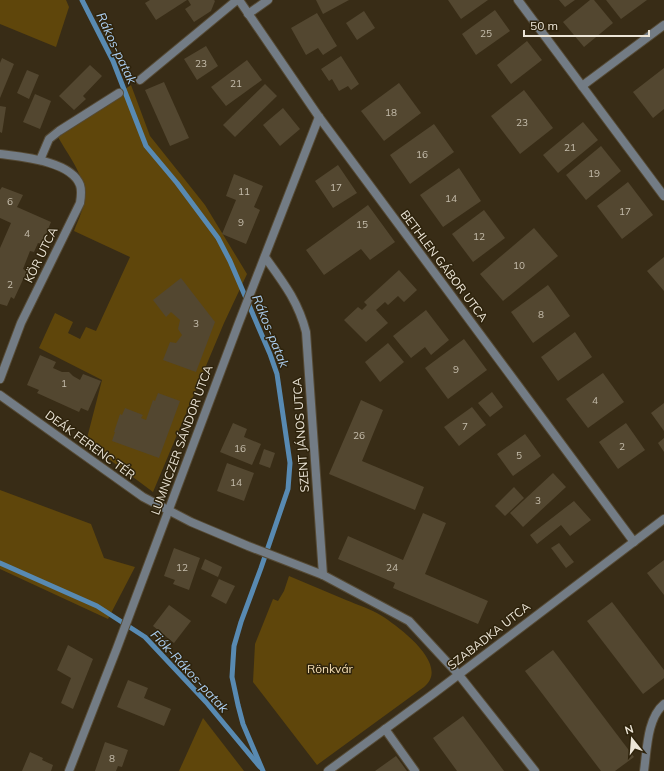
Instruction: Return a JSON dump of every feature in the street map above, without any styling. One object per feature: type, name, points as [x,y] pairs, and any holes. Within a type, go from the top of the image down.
[{"type":"street","name":"BETHLEN GÁBOR UTCA","points":[[238,0],[319,117],[634,542]]},
{"type":"street","points":[[140,80],[238,0]]},
{"type":"street","points":[[248,14],[268,0]]},
{"type":"street","points":[[518,0],[664,196]]},
{"type":"street","points":[[582,86],[664,25]]},
{"type":"street","points":[[40,160],[49,140],[59,131],[119,93]]},
{"type":"street","name":"LUMNICZER SÁNDOR UTCA","points":[[69,771],[117,648],[238,325],[319,117]]},
{"type":"street","name":"KÖR UTCA","points":[[0,154],[40,160],[71,173],[79,184],[81,195],[80,204],[21,323],[0,379]]},
{"type":"street","name":"SZENT JÁNOS UTCA","points":[[265,257],[295,301],[301,314],[306,332],[323,575]]},
{"type":"street","name":"DEÁK FERENC TÉR","points":[[0,394],[129,489],[169,510]]},
{"type":"street","points":[[169,510],[191,522],[323,575],[409,621],[458,675],[535,771]]},
{"type":"street","name":"SZABADKA UTCA","points":[[328,771],[664,519]]},
{"type":"street","points":[[644,771],[654,716],[664,704]]},
{"type":"street","points":[[385,729],[415,771]]},
{"type":"green space","points":[[0,0],[66,0],[69,7],[56,47],[0,24]]},
{"type":"green space","points":[[131,85],[150,136],[205,205],[247,274],[224,323],[153,492],[86,442],[102,380],[39,348],[55,313],[73,322],[68,333],[80,339],[86,327],[96,331],[130,257],[74,231],[84,201],[83,184],[76,167],[57,135]]},
{"type":"green space","points":[[0,490],[91,524],[104,558],[135,567],[108,619],[0,569]]},
{"type":"green space","name":"Rönkvár","points":[[289,576],[369,609],[382,616],[410,637],[420,647],[431,668],[431,678],[424,687],[317,765],[253,682],[255,644],[273,599],[278,601],[284,591]]},
{"type":"green space","points":[[203,718],[244,771],[179,771]]},
{"type":"building","points":[[150,0],[187,0],[156,20],[145,3]]},
{"type":"building","points":[[188,0],[215,1],[211,11],[194,22],[185,9],[191,5]]},
{"type":"building","points":[[316,0],[349,0],[323,14]]},
{"type":"building","points":[[448,0],[488,0],[461,19]]},
{"type":"building","points":[[559,0],[575,0],[565,7]]},
{"type":"building","points":[[590,0],[594,0],[613,23],[584,47],[563,22]]},
{"type":"building","points":[[606,0],[647,0],[621,19]]},
{"type":"building","points":[[495,10],[510,31],[476,55],[462,34]]},
{"type":"building","points":[[364,11],[375,28],[357,40],[346,23]]},
{"type":"building","points":[[317,13],[337,46],[323,55],[318,48],[306,55],[291,28]]},
{"type":"building","points":[[527,41],[542,60],[511,84],[497,65]]},
{"type":"building","points":[[206,46],[218,66],[197,80],[184,59]]},
{"type":"building","points":[[341,56],[359,84],[351,90],[348,86],[339,91],[332,79],[329,81],[321,69]]},
{"type":"building","points":[[2,58],[14,64],[0,98],[0,63]]},
{"type":"building","points":[[247,60],[262,80],[226,106],[211,87]]},
{"type":"building","points":[[90,65],[102,76],[83,96],[86,99],[74,110],[59,96]]},
{"type":"building","points":[[664,68],[664,109],[653,118],[633,92]]},
{"type":"building","points":[[27,70],[39,75],[29,99],[17,93]]},
{"type":"building","points":[[164,82],[189,138],[170,146],[145,90]]},
{"type":"building","points":[[399,83],[421,113],[384,141],[361,111]]},
{"type":"building","points":[[265,84],[277,96],[235,137],[223,125]]},
{"type":"building","points":[[524,90],[553,128],[520,154],[491,116]]},
{"type":"building","points":[[35,94],[51,101],[40,129],[23,122]]},
{"type":"building","points":[[0,106],[6,107],[2,133],[0,132]]},
{"type":"building","points":[[283,108],[300,129],[280,146],[263,125]]},
{"type":"building","points":[[583,122],[598,140],[558,173],[543,155]]},
{"type":"building","points":[[434,124],[454,152],[410,184],[390,155]]},
{"type":"building","points":[[601,146],[621,171],[586,200],[566,175]]},
{"type":"building","points":[[338,165],[357,193],[333,208],[315,181]]},
{"type":"building","points":[[459,168],[481,201],[443,227],[420,195]]},
{"type":"building","points":[[234,174],[263,186],[254,207],[260,210],[246,244],[222,234],[236,200],[226,196]]},
{"type":"building","points":[[628,182],[653,215],[622,239],[597,206]]},
{"type":"building","points":[[2,187],[23,195],[17,207],[51,222],[42,244],[38,243],[34,252],[30,251],[23,269],[27,271],[14,299],[11,297],[7,306],[0,304],[0,248],[11,223],[0,218],[0,190]]},
{"type":"building","points":[[368,205],[395,242],[370,260],[361,249],[324,275],[306,250]]},
{"type":"building","points":[[484,210],[505,238],[473,262],[452,234]]},
{"type":"building","points":[[534,228],[558,256],[503,301],[480,274]]},
{"type":"building","points":[[664,257],[664,291],[647,271]]},
{"type":"building","points":[[399,270],[417,290],[404,302],[398,296],[388,305],[385,302],[376,310],[388,323],[366,342],[344,320],[358,307],[362,310],[367,305],[364,302]]},
{"type":"building","points":[[181,278],[215,322],[196,372],[163,360],[170,342],[176,343],[182,335],[178,329],[180,320],[171,312],[166,317],[153,300]]},
{"type":"building","points":[[548,285],[570,316],[533,343],[511,312]]},
{"type":"building","points":[[426,310],[449,340],[431,355],[425,347],[411,358],[393,336]]},
{"type":"building","points":[[575,332],[592,357],[558,381],[541,357]]},
{"type":"building","points":[[464,339],[487,370],[448,399],[425,368]]},
{"type":"building","points":[[388,343],[404,362],[380,382],[365,362]]},
{"type":"building","points":[[40,355],[56,362],[53,368],[62,372],[69,372],[80,380],[83,374],[101,381],[88,411],[81,408],[79,412],[37,393],[39,390],[27,385]]},
{"type":"building","points":[[603,373],[624,402],[588,428],[566,399]]},
{"type":"building","points":[[492,392],[503,407],[490,417],[478,403]]},
{"type":"building","points":[[158,393],[180,401],[159,458],[112,441],[120,414],[122,415],[125,408],[143,415],[141,418],[146,420],[153,400],[155,401]]},
{"type":"building","points":[[361,400],[383,410],[362,461],[424,487],[415,510],[329,474]]},
{"type":"building","points":[[664,403],[664,431],[651,413]]},
{"type":"building","points":[[472,407],[486,425],[459,446],[444,427]]},
{"type":"building","points":[[233,423],[247,429],[244,437],[261,444],[252,465],[220,452]]},
{"type":"building","points":[[626,423],[645,450],[618,469],[599,442]]},
{"type":"building","points":[[525,434],[541,456],[513,476],[497,454]]},
{"type":"building","points":[[664,438],[664,452],[658,443]]},
{"type":"building","points":[[264,449],[275,453],[270,468],[259,464]]},
{"type":"building","points":[[227,463],[254,473],[244,501],[217,491]]},
{"type":"building","points":[[553,473],[566,487],[523,527],[510,513]]},
{"type":"building","points":[[514,487],[524,498],[505,516],[495,506]]},
{"type":"building","points":[[574,501],[591,520],[570,536],[561,525],[537,544],[530,535]]},
{"type":"building","points":[[423,513],[446,523],[425,574],[488,601],[478,624],[393,588],[395,583],[338,559],[348,536],[403,560]]},
{"type":"building","points":[[559,543],[574,562],[566,568],[551,548]]},
{"type":"building","points":[[174,548],[200,558],[189,590],[173,584],[175,580],[164,576]]},
{"type":"building","points":[[205,559],[222,567],[218,577],[201,569]]},
{"type":"building","points":[[664,560],[664,595],[647,573]]},
{"type":"building","points":[[219,579],[235,586],[226,604],[211,596]]},
{"type":"building","points":[[612,602],[664,670],[664,678],[643,694],[587,621]]},
{"type":"building","points":[[169,605],[191,621],[174,643],[153,626]]},
{"type":"building","points":[[68,645],[93,659],[73,709],[61,703],[71,678],[57,670]]},
{"type":"building","points":[[553,650],[634,757],[615,771],[601,771],[525,671]]},
{"type":"building","points":[[128,680],[148,688],[144,698],[171,709],[164,726],[117,707]]},
{"type":"building","points":[[463,716],[504,771],[457,771],[433,738]]},
{"type":"building","points":[[105,742],[128,750],[122,767],[118,766],[116,771],[95,771]]},
{"type":"building","points":[[30,752],[53,765],[51,771],[22,771]]},
{"type":"building","points":[[396,756],[407,771],[375,771]]},
{"type":"waterway","name":"Rákos-patak","points":[[82,0],[113,61],[146,146],[177,183],[218,238],[230,261],[270,354],[277,374],[290,463],[288,489],[241,622],[234,646],[232,677],[243,724],[263,771]]},
{"type":"waterway","name":"Fiók-Rákos-patak","points":[[0,563],[97,606],[145,637],[206,702],[260,767]]}]
